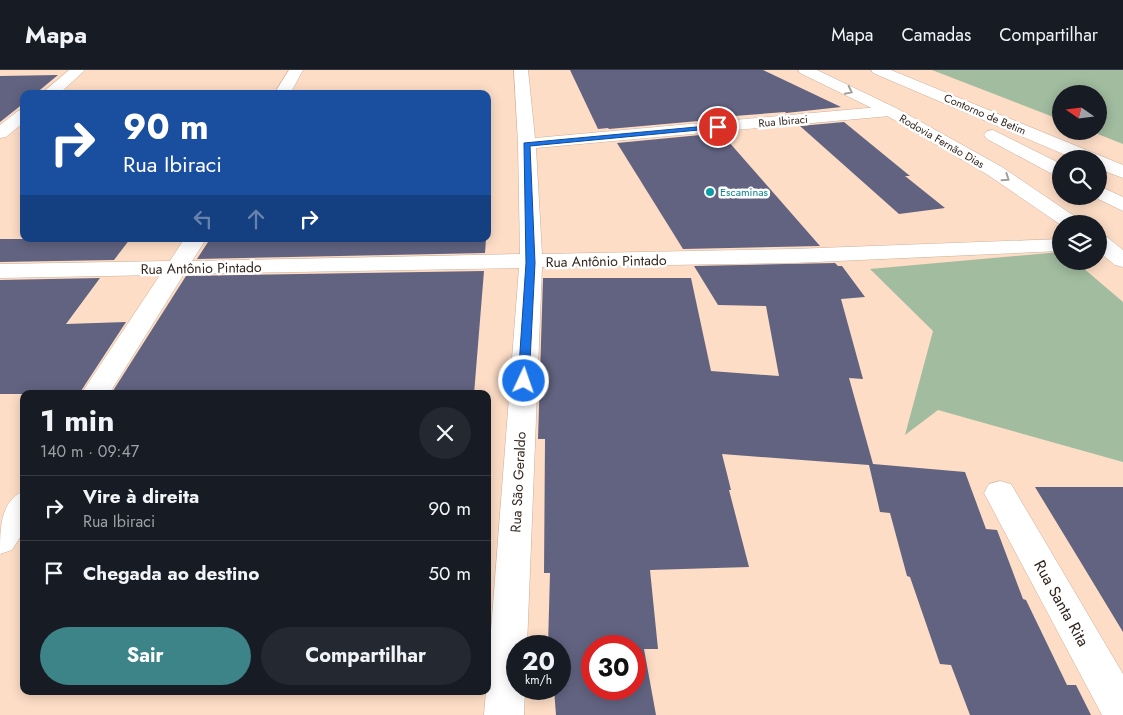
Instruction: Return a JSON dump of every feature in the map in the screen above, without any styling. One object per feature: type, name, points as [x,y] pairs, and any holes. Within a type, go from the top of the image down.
[{"type":"main road","points":[[54,90],[78,70]]},
{"type":"main road","points":[[284,90],[296,70]]},
{"type":"main road","name":"Rua São Geraldo","points":[[504,715],[531,263],[527,144],[521,70]]},
{"type":"main road","name":"Rodovia Fernão Dias","points":[[804,70],[890,111],[995,171],[1060,215]]},
{"type":"main road","name":"Rodovia Fernão Dias","points":[[859,70],[986,131],[1052,166]]},
{"type":"main road","name":"Contorno de Betim","points":[[878,70],[1069,150]]},
{"type":"main road","name":"Rua Ibiraci","points":[[527,144],[890,111]]},
{"type":"main road","points":[[0,133],[20,117]]},
{"type":"main road","points":[[1107,165],[1123,172]]},
{"type":"main road","points":[[1107,196],[1123,205]]},
{"type":"main road","points":[[98,390],[192,242]]},
{"type":"main road","name":"Rua Antônio Pintado","points":[[0,272],[531,263],[793,256],[1052,245]]},
{"type":"main road","points":[[1107,248],[1123,260]]},
{"type":"main road","name":"Rua Santa Rita","points":[[1000,493],[1123,713]]},
{"type":"main road","points":[[0,540],[20,510]]},
{"type":"green space","points":[[932,70],[1123,70],[1123,144],[1108,138],[1108,85],[1052,85],[1052,117]]},
{"type":"green space","points":[[1052,253],[1052,270],[1086,270],[1123,302],[1123,462],[938,410],[905,435],[933,331],[870,269]]},
{"type":"building","points":[[570,70],[763,70],[841,107],[598,129]]},
{"type":"building","points":[[58,75],[40,90],[20,90],[20,106],[0,122],[0,76]]},
{"type":"building","points":[[844,122],[910,176],[905,176],[945,208],[899,214],[800,126]]},
{"type":"building","name":"Escaminas","points":[[721,133],[820,246],[683,249],[617,143]]},
{"type":"building","points":[[0,239],[20,239],[20,242],[128,242],[114,260],[0,262]]},
{"type":"building","points":[[208,242],[486,242],[485,253],[197,259]]},
{"type":"building","points":[[835,263],[838,266],[842,266],[865,297],[841,299],[863,379],[849,378],[873,464],[965,472],[986,529],[997,530],[1023,599],[1026,600],[1067,685],[1076,685],[1091,715],[970,715],[951,665],[940,664],[910,577],[907,576],[890,513],[880,512],[869,465],[722,454],[731,490],[729,490],[749,567],[650,570],[658,649],[646,649],[646,635],[581,635],[581,700],[646,700],[646,660],[656,715],[556,715],[555,700],[571,700],[571,635],[548,635],[550,573],[544,573],[545,439],[538,439],[543,278],[691,278],[711,371],[779,376],[766,306],[718,305],[694,266]]},
{"type":"building","points":[[484,271],[474,390],[114,390],[186,276]]},
{"type":"building","points":[[100,278],[66,324],[126,322],[82,390],[20,390],[20,394],[0,394],[0,280]]},
{"type":"building","points":[[1035,487],[1123,487],[1123,632],[1077,556]]},
{"type":"place","name":"Escaminas","points":[[710,192]]},
{"type":"route","points":[[524,381],[531,263],[527,144],[718,127]]}]
